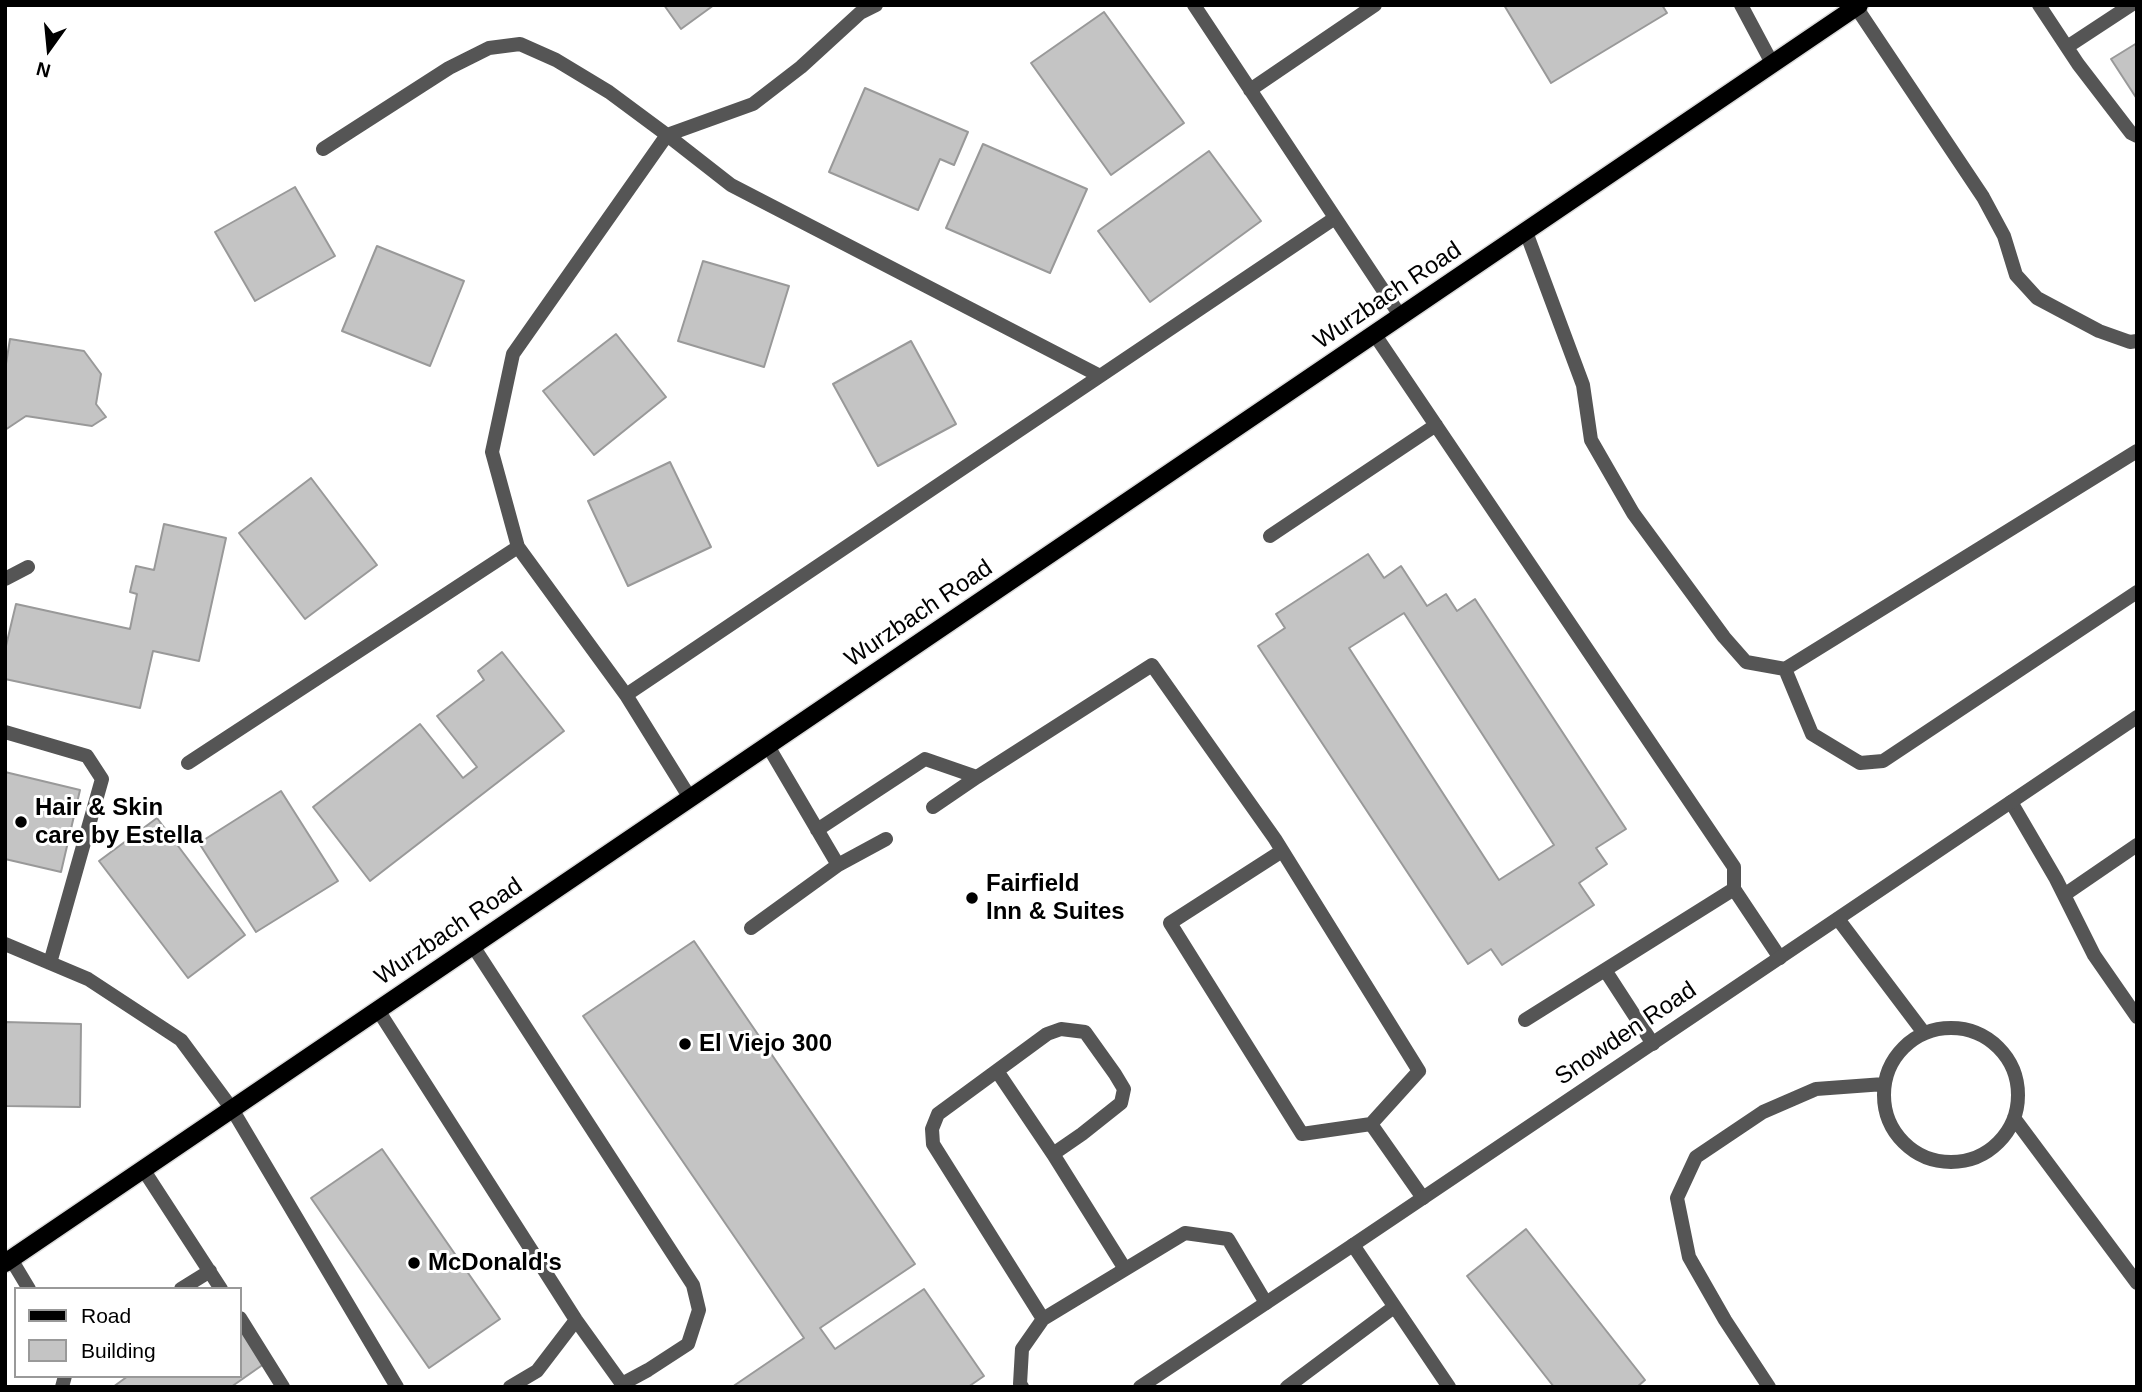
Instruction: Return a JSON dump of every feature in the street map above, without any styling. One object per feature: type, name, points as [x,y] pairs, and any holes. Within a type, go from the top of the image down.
[{"type":"main road","name":"Wurzbach Road","points":[[8,1261],[1858,6]]},
{"type":"street","points":[[690,798],[625,695],[518,547],[492,452],[513,354],[667,135],[753,104],[801,67],[860,13],[876,5]]},
{"type":"street","points":[[1194,5],[1401,317]]},
{"type":"street","points":[[1250,90],[1375,5]]},
{"type":"street","points":[[1741,5],[1773,65]]},
{"type":"street","points":[[2039,5],[2131,134],[2137,136]]},
{"type":"street","points":[[2067,47],[2131,5]]},
{"type":"street","points":[[1858,6],[1983,197],[2004,236],[2016,275],[2037,298],[2099,331],[2130,342],[2137,341]]},
{"type":"street","points":[[323,149],[449,68],[489,48],[520,44],[556,60],[609,92],[731,185],[1100,376]]},
{"type":"street","points":[[625,695],[1335,218]]},
{"type":"street","points":[[1526,232],[1583,385],[1591,440],[1633,513],[1724,638],[1746,662],[1785,668],[2137,451]]},
{"type":"street","points":[[1375,335],[1734,867],[1734,889],[1780,958]]},
{"type":"street","points":[[1270,536],[1436,425]]},
{"type":"street","points":[[188,763],[518,547]]},
{"type":"street","points":[[5,579],[28,567]]},
{"type":"street","points":[[1785,668],[1812,734],[1860,763],[1883,761],[2137,592]]},
{"type":"street","points":[[933,807],[1152,665],[1282,851],[1419,1071],[1370,1124],[1302,1134],[1170,923],[1282,851]]},
{"type":"street","name":"Snowden Road","points":[[1140,1387],[2137,717]]},
{"type":"street","points":[[5,732],[87,756],[102,779],[50,963]]},
{"type":"street","points":[[768,746],[838,865]]},
{"type":"street","points":[[817,830],[925,759],[976,777]]},
{"type":"street","points":[[2011,802],[2064,895],[2094,955],[2137,1017]]},
{"type":"street","points":[[751,928],[838,865],[886,839]]},
{"type":"street","points":[[2064,895],[2137,845]]},
{"type":"street","points":[[1525,1020],[1734,889]]},
{"type":"street","points":[[1838,919],[1924,1033]]},
{"type":"street","points":[[5,944],[88,979],[181,1040],[232,1109],[397,1387]]},
{"type":"street","points":[[378,1010],[619,1385],[688,1344],[699,1310],[693,1285],[473,946]]},
{"type":"street","points":[[1605,970],[1653,1044]]},
{"type":"street","points":[[1945,1028],[1968,1030],[1988,1039],[2004,1054],[2015,1074],[2018,1096],[2014,1118],[2003,1137],[1987,1152],[1966,1160],[1944,1162],[1923,1156],[1905,1144],[1891,1126],[1884,1106],[1884,1084],[1891,1063],[1905,1045],[1924,1033],[1945,1028]]},
{"type":"street","points":[[1043,1319],[933,1144],[932,1129],[938,1114],[1047,1034],[1061,1029],[1085,1032],[1124,1090],[1121,1102],[1053,1154]]},
{"type":"street","points":[[997,1071],[1125,1269]]},
{"type":"street","points":[[1769,1387],[1725,1321],[1689,1257],[1677,1198],[1696,1157],[1763,1112],[1816,1089],[1884,1084]]},
{"type":"street","points":[[2014,1118],[2137,1283]]},
{"type":"street","points":[[1370,1124],[1423,1198]]},
{"type":"street","points":[[143,1169],[220,1287]]},
{"type":"street","points":[[1019,1386],[1022,1349],[1043,1319],[1185,1233],[1228,1239],[1266,1303]]},
{"type":"street","points":[[1353,1245],[1449,1387]]},
{"type":"street","points":[[8,1261],[28,1287]]},
{"type":"street","points":[[184,1287],[210,1271]]},
{"type":"street","points":[[1287,1387],[1394,1307]]},
{"type":"street","points":[[510,1387],[537,1371],[576,1320]]},
{"type":"street","points":[[242,1321],[283,1387]]},
{"type":"building","points":[[664,5],[714,5],[681,29]]},
{"type":"building","points":[[1504,5],[1662,5],[1667,13],[1551,83]]},
{"type":"building","points":[[1104,12],[1184,123],[1111,175],[1031,63]]},
{"type":"building","points":[[2137,43],[2137,99],[2111,59]]},
{"type":"building","points":[[865,88],[968,132],[954,165],[940,159],[918,210],[829,172]]},
{"type":"building","points":[[983,144],[1087,189],[1050,273],[946,228]]},
{"type":"building","points":[[1209,151],[1261,221],[1150,302],[1098,231]]},
{"type":"building","points":[[295,187],[335,256],[255,301],[215,232]]},
{"type":"building","points":[[377,246],[464,281],[430,366],[342,331]]},
{"type":"building","points":[[703,261],[789,286],[764,367],[678,341]]},
{"type":"building","points":[[616,334],[666,397],[594,455],[543,391]]},
{"type":"building","points":[[10,339],[84,351],[101,374],[96,404],[106,417],[92,426],[26,416],[5,430],[5,370]]},
{"type":"building","points":[[911,341],[956,424],[878,466],[833,384]]},
{"type":"building","points":[[670,462],[711,547],[628,586],[588,501]]},
{"type":"building","points":[[311,478],[377,565],[305,619],[239,533]]},
{"type":"building","points":[[164,524],[226,538],[199,661],[153,651],[140,708],[5,679],[5,650],[16,604],[130,629],[137,594],[130,592],[136,566],[154,570]]},
{"type":"building","points":[[1368,554],[1384,578],[1401,566],[1427,606],[1446,594],[1457,611],[1475,599],[1626,829],[1596,848],[1607,864],[1579,883],[1594,905],[1502,965],[1491,949],[1468,964],[1258,646],[1285,628],[1276,614]],"holes":[[[1404,613],[1554,845],[1499,880],[1349,648]]]},
{"type":"building","points":[[502,652],[564,731],[370,881],[313,807],[420,724],[463,778],[477,767],[437,716],[484,680],[478,671]]},
{"type":"building","points":[[5,772],[80,790],[61,872],[5,859]]},
{"type":"building","points":[[281,791],[338,881],[256,932],[199,843]]},
{"type":"building","points":[[157,818],[245,935],[188,978],[99,861]]},
{"type":"building","points":[[694,941],[915,1264],[820,1328],[835,1349],[924,1289],[984,1376],[968,1387],[732,1387],[804,1338],[583,1016]]},
{"type":"building","points":[[5,1022],[81,1024],[80,1107],[5,1106]]},
{"type":"building","points":[[382,1149],[500,1319],[429,1368],[311,1198]]},
{"type":"building","points":[[1526,1229],[1645,1380],[1637,1387],[1554,1387],[1467,1276]]},
{"type":"building","points":[[242,1317],[271,1359],[231,1387],[113,1387],[125,1378],[242,1378]]},
{"type":"place","name":"Hair & Skin care by Estella","points":[[21,822]]},
{"type":"place","name":"Fairfield Inn & Suites","points":[[972,898]]},
{"type":"place","name":"El Viejo 300","points":[[685,1044]]},
{"type":"place","name":"McDonald's","points":[[414,1263]]}]
